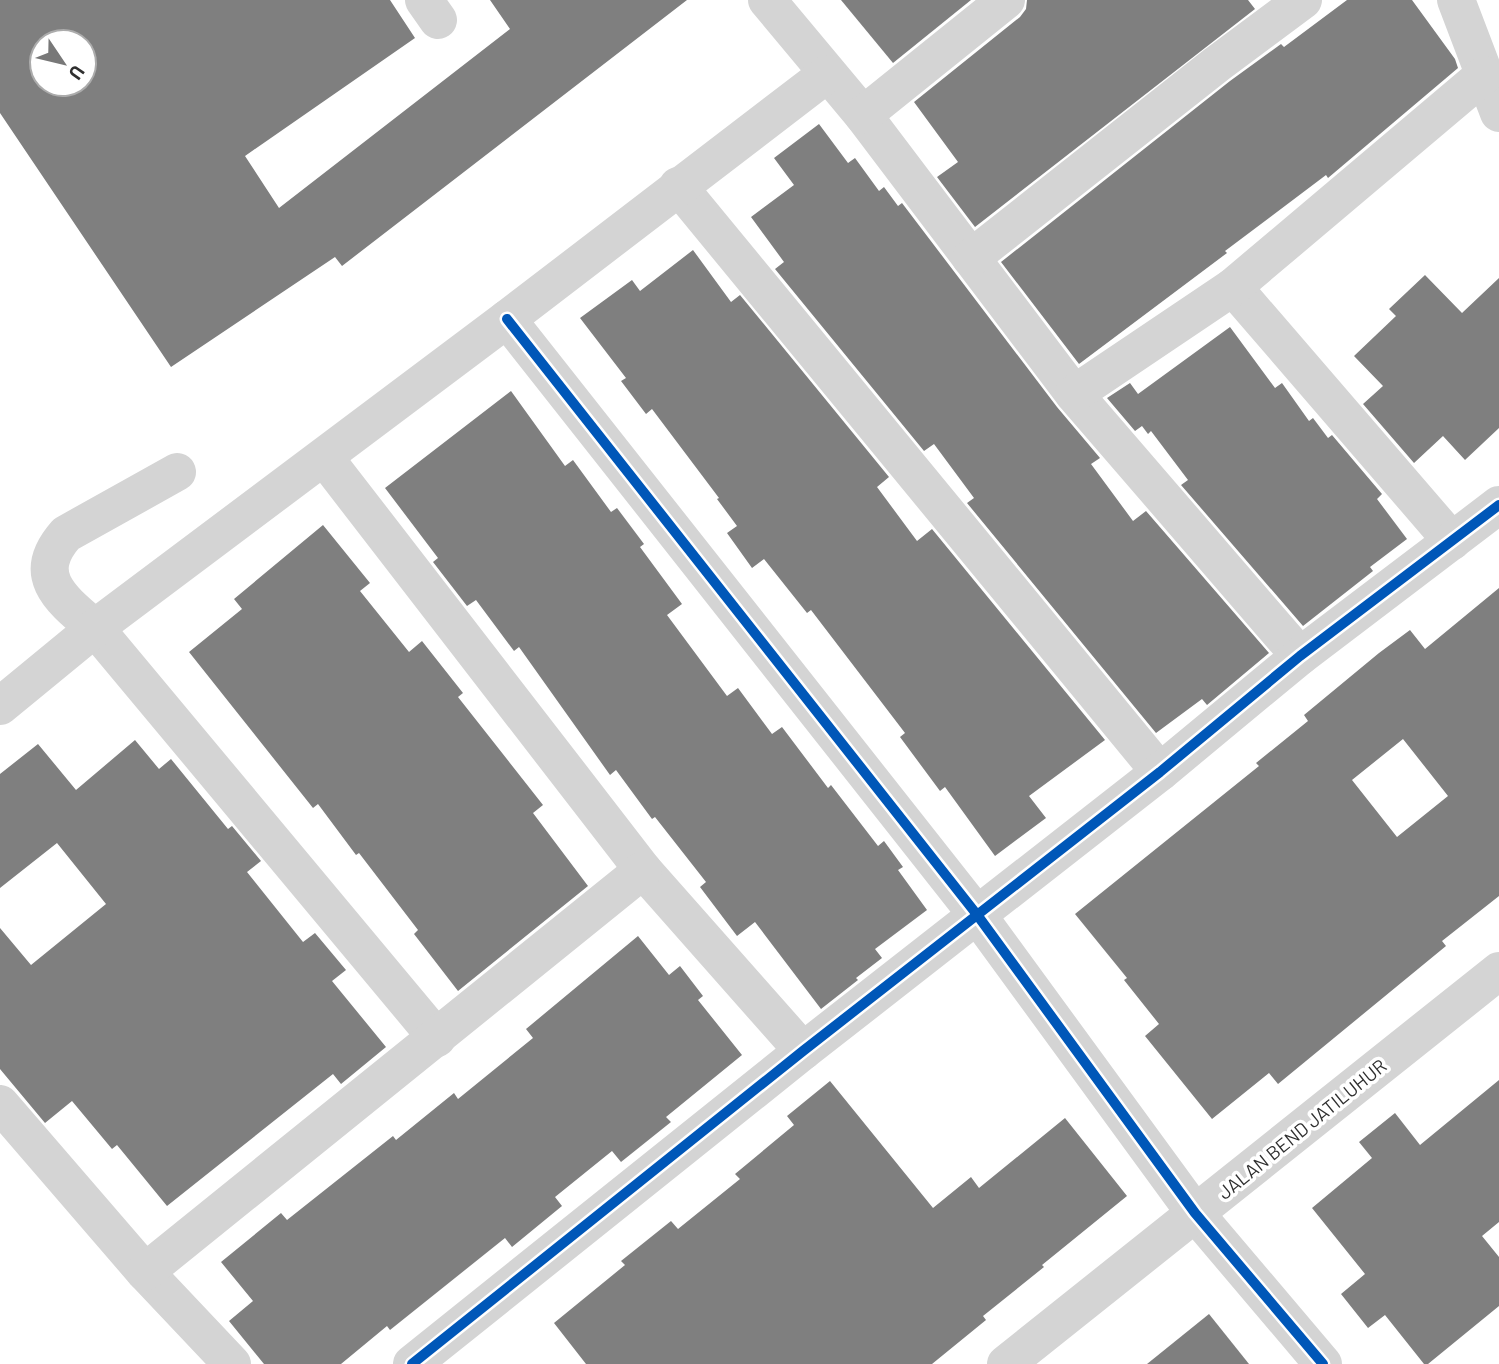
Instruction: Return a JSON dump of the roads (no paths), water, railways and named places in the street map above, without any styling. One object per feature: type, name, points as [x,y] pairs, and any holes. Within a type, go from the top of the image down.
[{"type":"street","points":[[767,0],[863,115],[1074,394],[1300,656]]},
{"type":"street","points":[[863,115],[1006,0]]},
{"type":"street","points":[[971,258],[1217,64],[1303,0]]},
{"type":"street","points":[[1456,0],[1499,113]]},
{"type":"street","points":[[0,706],[95,628],[507,319],[827,74]]},
{"type":"street","points":[[1074,394],[1233,287],[1484,75]]},
{"type":"street","points":[[678,186],[1160,772]]},
{"type":"street","points":[[1233,287],[1452,541]]},
{"type":"street","points":[[507,319],[978,916],[1195,1213],[1323,1364]]},
{"type":"street","points":[[324,457],[643,870],[803,1051]]},
{"type":"street","points":[[177,472],[66,534],[54,548],[49,561],[49,574],[54,588],[71,608],[95,628],[437,1038]]},
{"type":"street","points":[[412,1364],[803,1051],[1160,772],[1300,656],[1499,505]]},
{"type":"street","points":[[145,1272],[643,870]]},
{"type":"street","name":"JALAN BEND JATILUHUR","points":[[1006,1364],[1499,971]]},
{"type":"street","points":[[0,1104],[145,1272],[232,1364]]}]
